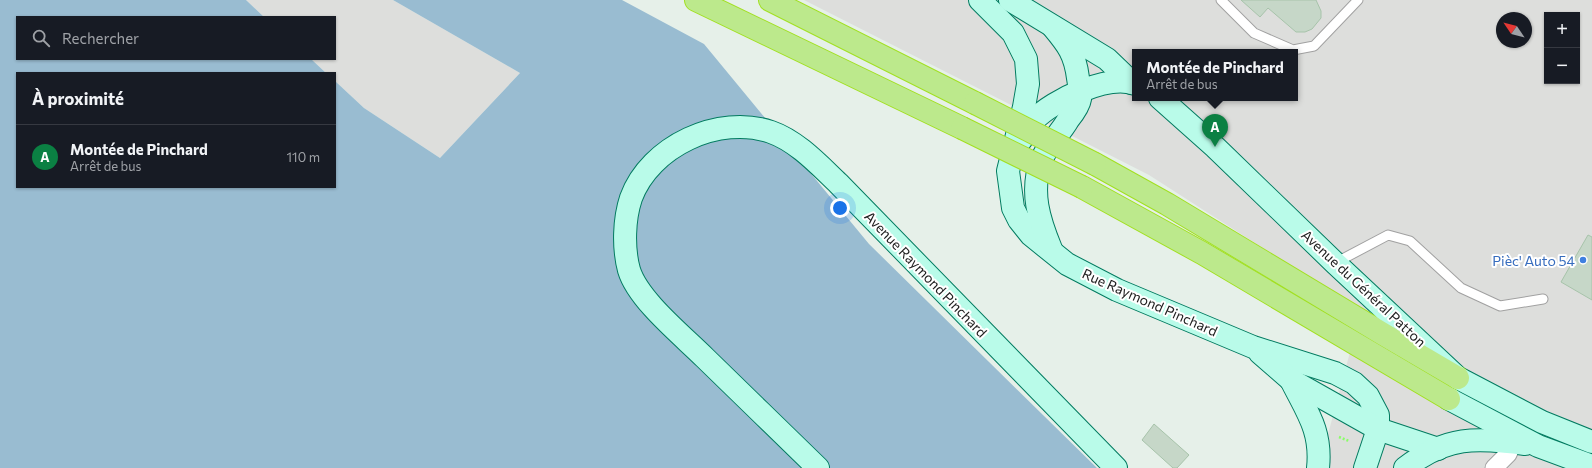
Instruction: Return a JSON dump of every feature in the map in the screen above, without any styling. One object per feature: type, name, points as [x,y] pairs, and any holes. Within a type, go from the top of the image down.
[{"type":"highway","points":[[696,0],[1082,187],[1195,249],[1449,399]]},
{"type":"highway","points":[[770,0],[1095,164],[1167,204],[1458,378]]},
{"type":"street","points":[[980,0],[1013,33],[1026,59],[1028,84],[1013,151]]},
{"type":"street","points":[[1010,0],[1107,59],[1132,81]]},
{"type":"street","points":[[1053,27],[1073,54],[1080,90]]},
{"type":"street","points":[[1013,151],[1034,120],[1051,106],[1080,90],[1118,82],[1132,83]]},
{"type":"street","name":"Rue Raymond Pinchard","points":[[1052,250],[1040,223],[1035,200],[1038,174],[1041,161],[1047,150],[1069,120],[1080,100],[1080,90]]},
{"type":"street","name":"Avenue du Général Patton","points":[[1163,101],[1210,142],[1335,263],[1458,378],[1542,422],[1592,442]]},
{"type":"street","name":"Avenue Raymond Pinchard","points":[[818,468],[658,312],[640,289],[629,270],[626,252],[627,219],[631,198],[644,176],[667,152],[695,136],[714,130],[746,127],[771,132],[787,140],[803,152],[838,183],[1116,468]]},
{"type":"street","name":"Rue Raymond Pinchard","points":[[1013,151],[1008,171],[1013,208],[1019,220],[1031,235],[1052,250],[1067,264],[1099,282],[1253,348],[1335,373],[1354,383],[1368,396],[1378,415],[1378,429],[1365,468]]},
{"type":"street","name":"Rue Raymond Pinchard","points":[[1253,348],[1291,380],[1378,429],[1438,449]]},
{"type":"street","name":"Rue Raymond Pinchard","points":[[1291,380],[1316,428],[1319,447],[1318,468]]},
{"type":"street","points":[[1449,399],[1538,446],[1592,466]]},
{"type":"street","points":[[1405,468],[1438,449],[1459,441],[1473,440],[1538,446]]},
{"type":"street","points":[[1494,468],[1508,454],[1513,443]]},
{"type":"lane","points":[[1221,0],[1254,33],[1291,49]]},
{"type":"lane","points":[[1298,49],[1314,46],[1358,0]]},
{"type":"lane","points":[[1335,263],[1388,235],[1410,241],[1461,288],[1500,306],[1543,299]]},
{"type":"shaded area","points":[[0,0],[246,0],[263,16],[16,16],[16,60],[312,60],[325,72],[16,72],[16,188],[336,188],[336,82],[364,108],[440,158],[520,73],[393,0],[622,0],[704,44],[869,244],[1097,468],[0,468]]},
{"type":"shaded area","points":[[246,0],[393,0],[520,73],[440,158],[364,108],[336,82],[336,72],[325,72],[312,60],[336,60],[336,16],[263,16]]},
{"type":"shaded area","points":[[804,0],[1592,0],[1592,468],[1319,468],[1361,311],[1149,175]]},
{"type":"building","points":[[1241,0],[1316,0],[1321,11],[1321,18],[1312,29],[1305,32],[1296,32],[1268,8],[1260,17]]},
{"type":"building","name":"Pièc' Auto 54","points":[[1588,235],[1592,237],[1592,300],[1561,282]]},
{"type":"building","points":[[1154,424],[1189,455],[1177,468],[1173,468],[1142,440]]},
{"type":"place","name":"Montée de Pinchard","points":[[1215,147]]},
{"type":"place","name":"Pièc' Auto 54","points":[[1583,260]]}]
